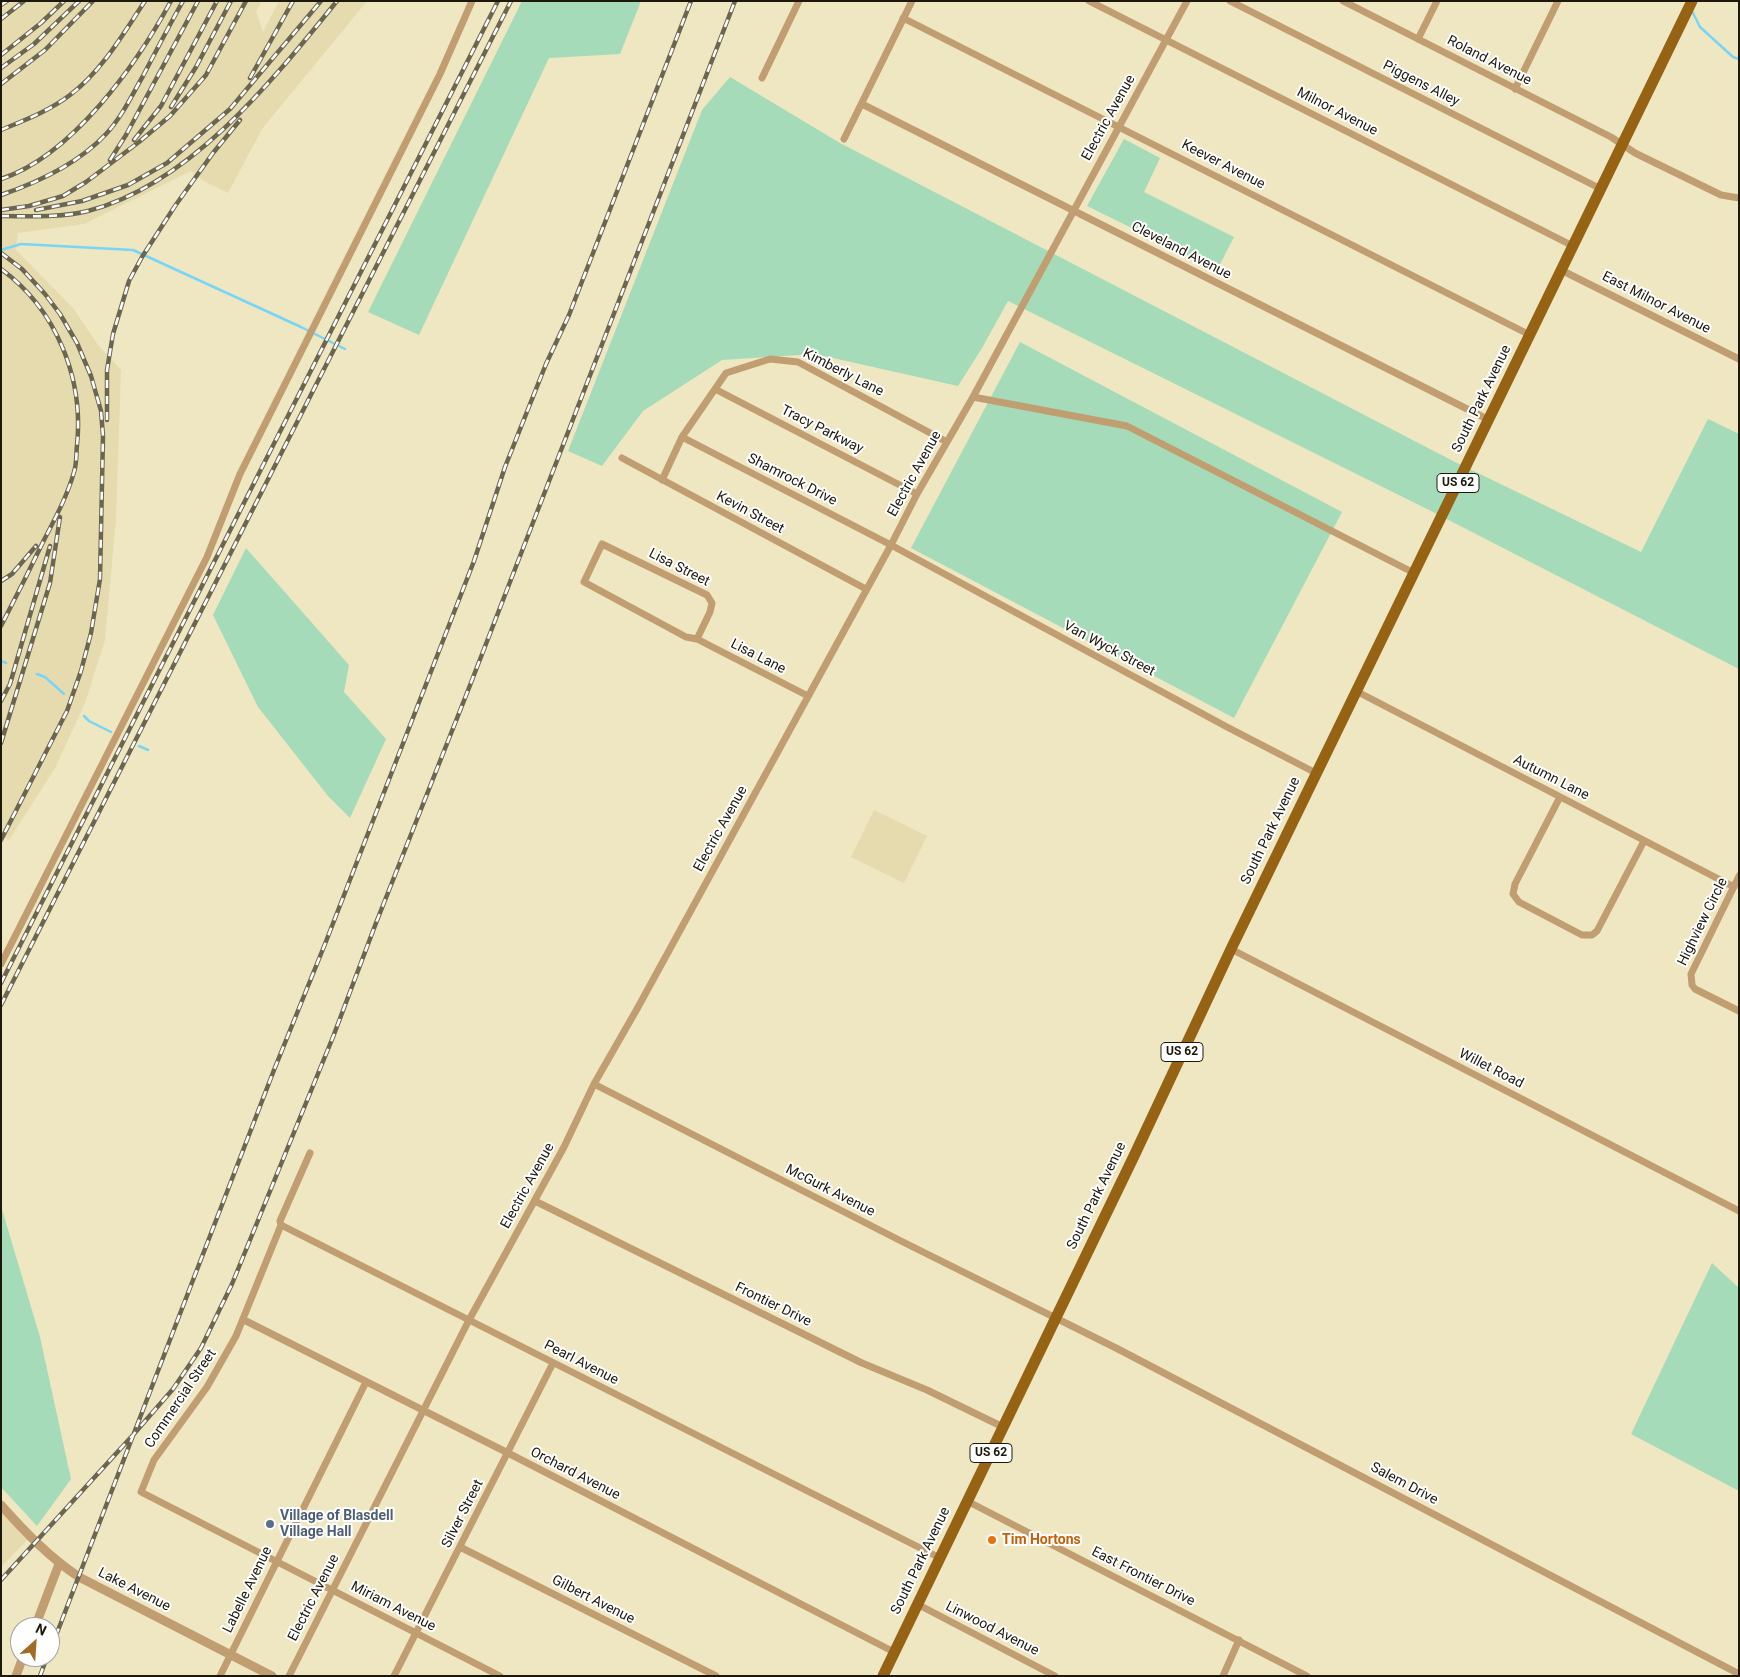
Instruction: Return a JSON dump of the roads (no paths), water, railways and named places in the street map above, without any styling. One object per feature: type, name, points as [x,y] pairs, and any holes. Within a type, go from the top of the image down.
[{"type":"main road","name":"South Park Avenue","points":[[883,1676],[1134,1156],[1231,949],[1692,1]]},
{"type":"street","points":[[1,964],[207,556],[240,474],[440,74],[472,1]]},
{"type":"street","points":[[762,78],[799,1]]},
{"type":"street","points":[[844,139],[912,1]]},
{"type":"street","name":"Milnor Avenue","points":[[1089,1],[1573,246]]},
{"type":"street","name":"Electric Avenue","points":[[289,1676],[469,1320],[564,1147],[594,1084],[637,1009],[891,545],[917,494],[973,397],[1187,1]]},
{"type":"street","name":"Piggens Alley","points":[[1230,1],[1601,189]]},
{"type":"street","name":"Roland Avenue","points":[[1343,1],[1612,137],[1634,153],[1720,195],[1739,198]]},
{"type":"street","points":[[1418,39],[1437,1]]},
{"type":"street","points":[[1515,89],[1558,1]]},
{"type":"street","name":"Keever Avenue","points":[[903,18],[1530,335]]},
{"type":"street","name":"Cleveland Avenue","points":[[862,104],[1489,420]]},
{"type":"street","name":"East Milnor Avenue","points":[[1562,270],[1739,359]]},
{"type":"street","name":"Kimberly Lane","points":[[662,480],[682,437],[726,373],[770,359],[798,362],[947,442]]},
{"type":"street","name":"Tracy Parkway","points":[[715,389],[917,494]]},
{"type":"street","points":[[973,397],[1127,426],[1414,573]]},
{"type":"street","name":"Shamrock Drive","points":[[682,437],[891,545]]},
{"type":"street","name":"Kevin Street","points":[[622,458],[866,589]]},
{"type":"street","name":"Lisa Street","points":[[602,544],[707,595],[712,603],[710,612],[697,639],[686,636],[584,582],[602,544]]},
{"type":"street","name":"Van Wyck Street","points":[[891,545],[1316,774]]},
{"type":"street","name":"Lisa Lane","points":[[697,639],[808,696]]},
{"type":"street","name":"Autumn Lane","points":[[1356,691],[1734,887]]},
{"type":"street","points":[[1560,797],[1515,884],[1513,894],[1519,902],[1582,935],[1592,935],[1597,931],[1644,840]]},
{"type":"street","name":"Highview Circle","points":[[1739,876],[1690,974],[1690,979],[1696,989],[1739,1011]]},
{"type":"street","name":"Willet Road","points":[[1231,949],[1739,1211]]},
{"type":"street","name":"McGurk Avenue","points":[[594,1084],[1056,1318]]},
{"type":"street","points":[[282,1225],[280,1221],[310,1153]]},
{"type":"street","name":"Frontier Drive","points":[[535,1200],[862,1363],[927,1390],[1003,1427]]},
{"type":"street","name":"Commercial Street","points":[[140,1492],[154,1460],[220,1366],[244,1320],[282,1225]]},
{"type":"street","name":"Pearl Avenue","points":[[282,1225],[940,1558]]},
{"type":"street","name":"Salem Drive","points":[[1056,1318],[1739,1674]]},
{"type":"street","name":"Orchard Avenue","points":[[244,1320],[508,1453],[894,1652]]},
{"type":"street","name":"Silver Street","points":[[394,1676],[553,1363]]},
{"type":"street","name":"Labelle Avenue","points":[[220,1676],[366,1382]]},
{"type":"street","name":"Miriam Avenue","points":[[140,1492],[500,1676]]},
{"type":"street","name":"East Frontier Drive","points":[[967,1501],[1307,1676]]},
{"type":"street","name":"Lake Avenue","points":[[1,1505],[23,1530],[59,1564],[98,1588],[272,1676]]},
{"type":"street","name":"Gilbert Avenue","points":[[460,1547],[716,1676]]},
{"type":"street","points":[[39,1617],[59,1564]]},
{"type":"street","name":"Linwood Avenue","points":[[917,1604],[1056,1676]]},
{"type":"street","points":[[1223,1676],[1239,1640]]},
{"type":"waterway","points":[[1692,11],[1700,27],[1733,57],[1739,59]]},
{"type":"waterway","points":[[1,250],[21,244],[133,250],[345,349]]},
{"type":"waterway","points":[[1,661],[6,663]]},
{"type":"waterway","points":[[37,674],[45,677],[64,694]]},
{"type":"waterway","points":[[84,716],[89,721],[111,732]]},
{"type":"waterway","points":[[139,746],[148,750]]},
{"type":"railway","points":[[1,5],[7,1]]},
{"type":"railway","points":[[1,19],[24,1]]},
{"type":"railway","points":[[1,55],[41,23],[64,1]]},
{"type":"railway","points":[[1,68],[34,44],[79,1]]},
{"type":"railway","points":[[1,84],[45,50],[93,1]]},
{"type":"railway","points":[[1,130],[54,106],[82,85],[102,63],[145,1]]},
{"type":"railway","points":[[1,179],[27,167],[53,150],[100,105],[140,52],[171,1]]},
{"type":"railway","points":[[1,195],[44,178],[71,163],[106,134],[126,106],[183,1]]},
{"type":"railway","points":[[110,160],[126,135],[198,1]]},
{"type":"railway","points":[[134,140],[161,106],[217,1]]},
{"type":"railway","points":[[171,107],[196,67],[231,1]]},
{"type":"railway","points":[[1,210],[29,206],[63,196],[86,182],[170,116],[206,75],[246,1]]},
{"type":"railway","points":[[250,78],[293,1]]},
{"type":"railway","points":[[36,210],[82,201],[128,185],[167,163],[230,109],[321,1]]},
{"type":"railway","points":[[1,216],[56,216],[88,211],[126,197],[161,178],[195,154],[257,95],[337,1]]},
{"type":"railway","points":[[1,983],[498,1]]},
{"type":"railway","points":[[1,1005],[511,1]]},
{"type":"railway","points":[[60,1625],[274,1070],[474,561],[505,467],[546,364],[569,315],[691,1]]},
{"type":"railway","points":[[1,1580],[173,1389],[201,1348],[232,1284],[333,1037],[735,1]]},
{"type":"railway","points":[[107,420],[107,370],[113,334],[129,281],[175,206],[213,153],[240,120]]},
{"type":"railway","points":[[1,253],[22,269],[45,294],[60,314],[77,343],[91,376],[101,411],[103,436],[100,579],[91,633],[81,671],[67,711],[1,840]]},
{"type":"railway","points":[[1,269],[20,285],[37,304],[51,325],[71,370],[78,420],[76,465],[68,489],[1,626]]},
{"type":"railway","points":[[1,743],[50,583],[60,517]]},
{"type":"railway","points":[[1,581],[12,574],[36,546]]},
{"type":"railway","points":[[1,701],[10,684],[50,546]]},
{"type":"railway","points":[[40,1676],[43,1667]]},
{"type":"place","name":"Village of Blasdell Village Hall","points":[[270,1524]]},
{"type":"place","name":"Tim Hortons","points":[[992,1540]]}]
